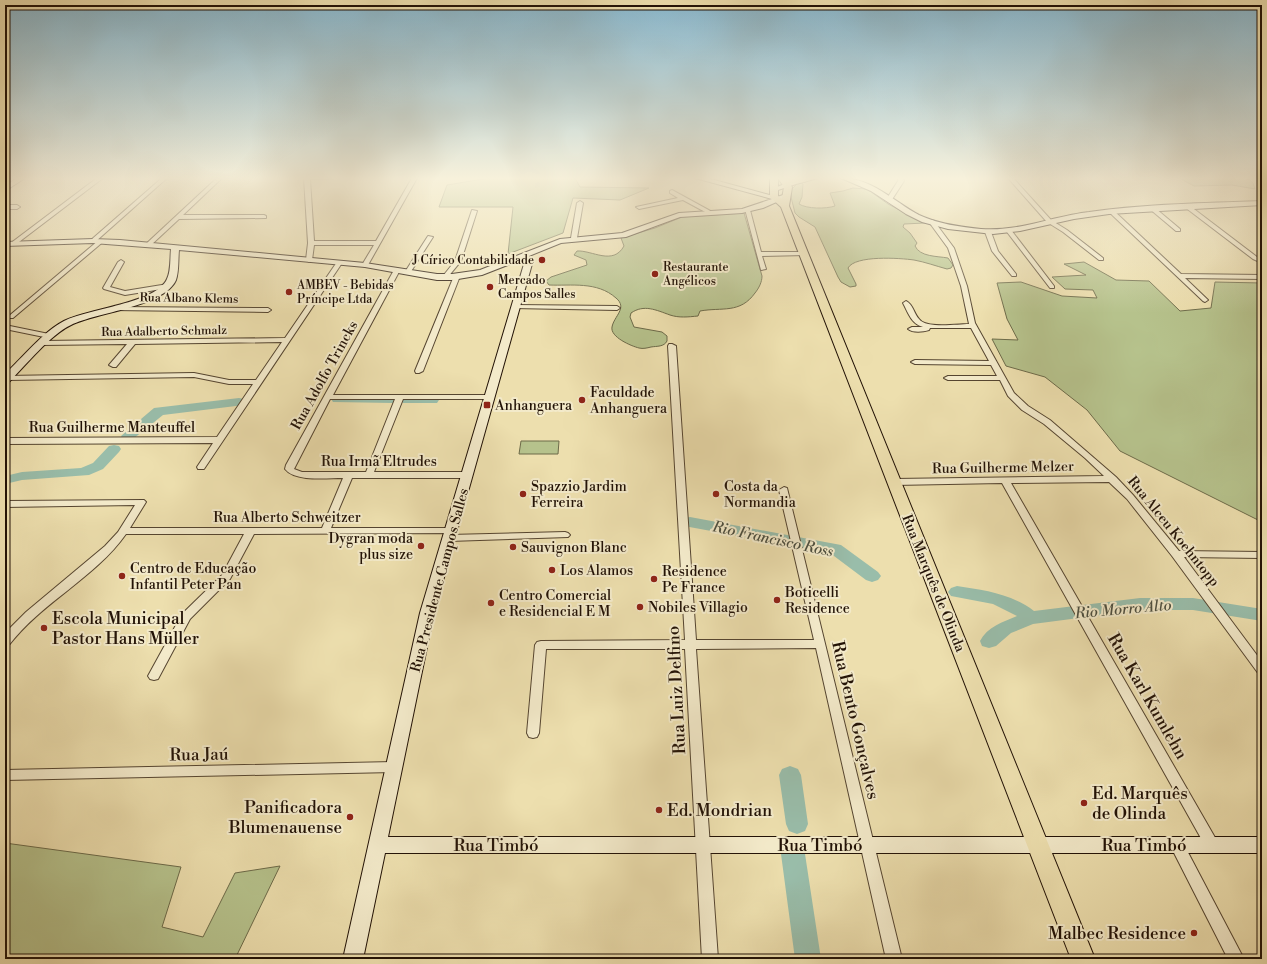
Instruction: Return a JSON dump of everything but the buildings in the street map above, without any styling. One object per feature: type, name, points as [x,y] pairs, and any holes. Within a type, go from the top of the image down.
[{"type":"main road","points":[[8,244],[97,241],[149,244],[364,265],[445,277],[482,272],[554,242],[574,238],[623,235],[658,223]]},
{"type":"main road","name":"Rua Marquês de Olinda","points":[[792,223],[1083,959]]},
{"type":"main road","points":[[938,223],[988,232],[1009,231],[1041,223]]},
{"type":"main road","points":[[6,379],[61,326],[72,320],[149,298],[168,286],[173,277],[175,247]]},
{"type":"main road","name":"Rua Presidente Campos Salles","points":[[354,959],[423,630],[528,260],[523,255]]},
{"type":"main road","name":"Rua Timbó","points":[[378,845],[1262,845]]},
{"type":"street","points":[[8,244],[38,223]]},
{"type":"street","points":[[11,318],[116,223]]},
{"type":"street","points":[[149,244],[172,223]]},
{"type":"street","points":[[309,260],[311,243],[310,223]]},
{"type":"street","points":[[364,265],[389,223]]},
{"type":"street","points":[[445,277],[458,261],[470,223]]},
{"type":"street","points":[[574,238],[577,223]]},
{"type":"street","points":[[751,223],[763,269]]},
{"type":"street","name":"Rua Alceu Koehntopp","points":[[933,223],[952,248],[964,286],[974,327],[993,363],[1016,400],[1068,439],[1113,479],[1140,509],[1176,554],[1262,670]]},
{"type":"street","points":[[1052,223],[1101,259]]},
{"type":"street","points":[[1123,223],[1205,300]]},
{"type":"street","points":[[1170,223],[1178,230]]},
{"type":"street","points":[[1209,223],[1255,258],[1262,261]]},
{"type":"street","points":[[1009,231],[1052,287]]},
{"type":"street","points":[[988,232],[995,251],[1014,275]]},
{"type":"street","points":[[408,272],[430,237]]},
{"type":"street","points":[[311,243],[377,243]]},
{"type":"street","points":[[759,254],[804,254]]},
{"type":"street","points":[[121,262],[106,288],[125,293],[168,286]]},
{"type":"street","points":[[201,467],[339,263]]},
{"type":"street","name":"Rua Adolfo Trincks","points":[[292,472],[289,469],[290,465],[397,270]]},
{"type":"street","points":[[419,371],[457,276]]},
{"type":"street","points":[[1179,276],[1262,277]]},
{"type":"street","points":[[906,303],[917,322],[921,325],[974,327]]},
{"type":"street","points":[[515,307],[617,308]]},
{"type":"street","name":"Rua Albano Klems","points":[[110,308],[268,310]]},
{"type":"street","name":"Rua Adalberto Schmalz","points":[[5,327],[46,340],[132,342],[286,340]]},
{"type":"street","points":[[912,330],[974,327]]},
{"type":"street","points":[[113,365],[132,342]]},
{"type":"street","name":"Rua Luiz Delfino","points":[[672,346],[710,959]]},
{"type":"street","points":[[915,362],[993,363]]},
{"type":"street","points":[[6,379],[194,375],[229,382],[258,382]]},
{"type":"street","points":[[948,378],[1002,378]]},
{"type":"street","points":[[369,475],[400,397]]},
{"type":"street","points":[[327,398],[489,397]]},
{"type":"street","name":"Rua Guilherme Manteuffel","points":[[5,440],[220,440]]},
{"type":"street","name":"Rua Irmã Eltrudes","points":[[292,472],[301,475],[467,475]]},
{"type":"street","points":[[325,531],[349,475]]},
{"type":"street","name":"Rua Guilherme Melzer","points":[[894,482],[1113,479]]},
{"type":"street","name":"Rua Karl Kumlehn","points":[[1005,481],[1212,845]]},
{"type":"street","name":"Rua Bento Gonçalves","points":[[784,490],[894,959]]},
{"type":"street","points":[[5,504],[141,502],[123,531],[111,545],[83,572],[20,623],[5,642]]},
{"type":"street","name":"Rua Alberto Schweitzer","points":[[123,531],[325,531],[565,535]]},
{"type":"street","points":[[154,676],[186,617],[226,576],[232,568],[251,531]]},
{"type":"street","points":[[1176,554],[1262,555]]},
{"type":"street","points":[[533,733],[541,645],[820,644]]},
{"type":"street","name":"Rua Jaú","points":[[5,774],[394,767]]},
{"type":"street","points":[[1177,845],[1236,959]]},
{"type":"green space","points":[[511,223],[566,223],[563,233],[508,254]]},
{"type":"green space","points":[[667,223],[747,223],[762,276],[758,289],[749,300],[737,307],[700,311],[698,316],[677,317],[645,308],[636,310],[631,313],[630,317],[634,327],[662,332],[667,336],[666,343],[662,345],[640,348],[626,343],[618,338],[612,331],[613,323],[621,309],[621,305],[616,298],[609,293],[592,287],[575,285],[549,285],[546,281],[551,277],[587,265],[586,260],[574,255],[577,251],[602,256],[614,255],[624,246],[621,238]]},
{"type":"green space","points":[[809,223],[925,223],[904,224],[903,227],[910,233],[917,243],[915,246],[917,250],[925,254],[948,258],[953,265],[951,268],[947,269],[907,259],[868,259],[852,264],[848,268],[856,284],[856,286],[850,287],[841,282],[838,277],[815,227]]},
{"type":"green space","points":[[1084,262],[1116,280],[1149,281],[1180,311],[1211,308],[1215,282],[1262,283],[1262,522],[1120,451],[1087,410],[1045,377],[1006,366],[992,339],[1018,340],[1007,319],[997,283],[1021,282],[1062,296],[1097,298],[1093,290],[1065,289],[1052,277],[1086,275],[1064,264]]},
{"type":"green space","points":[[521,441],[559,441],[558,454],[519,454]]},
{"type":"green space","points":[[5,843],[181,867],[162,927],[203,937],[235,873],[280,866],[235,959],[5,959]]},
{"type":"waterway","name":"Rio Francisco Ross","points":[[338,399],[393,399]]},
{"type":"waterway","name":"Rio Francisco Ross","points":[[408,400],[432,400]]},
{"type":"waterway","name":"Rio Francisco Ross","points":[[128,436],[159,411],[239,402]]},
{"type":"waterway","name":"Rio Francisco Ross","points":[[5,480],[22,476],[84,472],[98,466],[114,449]]},
{"type":"waterway","name":"Rio Francisco Ross","points":[[690,522],[835,549],[872,576]]},
{"type":"waterway","name":"Rio Francisco Ross","points":[[957,592],[987,597],[1005,602],[1014,606],[1031,618]]},
{"type":"waterway","name":"Rio Morro Alto","points":[[1031,618],[1140,604],[1193,604],[1262,615]]},
{"type":"waterway","name":"Rio Morro Alto","points":[[989,641],[1005,628],[1031,618]]},
{"type":"waterway","name":"Rio Morro Alto","points":[[790,775],[797,824]]},
{"type":"waterway","name":"Rio Morro Alto","points":[[793,854],[808,959]]},
{"type":"place","name":"J Círico Contabilidade","points":[[542,260]]},
{"type":"place","name":"Restaurante Angélicos","points":[[655,274]]},
{"type":"place","name":"Mercado Campos Salles","points":[[490,287]]},
{"type":"place","name":"AMBEV - Bebidas Príncipe Ltda","points":[[289,292]]},
{"type":"place","name":"Faculdade Anhanguera","points":[[582,400]]},
{"type":"place","name":"Anhanguera","points":[[487,405]]},
{"type":"place","name":"Spazzio Jardim Ferreira","points":[[523,494]]},
{"type":"place","name":"Costa da Normandia","points":[[716,494]]},
{"type":"place","name":"Dygran moda plus size","points":[[421,546]]},
{"type":"place","name":"Sauvignon Blanc","points":[[513,547]]},
{"type":"place","name":"Los Alamos","points":[[552,570]]},
{"type":"place","name":"Centro de Educação Infantil Peter Pan","points":[[122,576]]},
{"type":"place","name":"Residence Pe France","points":[[654,579]]},
{"type":"place","name":"Boticelli Residence","points":[[777,600]]},
{"type":"place","name":"Centro Comercial e Residencial E M","points":[[491,603]]},
{"type":"place","name":"Nobiles Villagio","points":[[640,607]]},
{"type":"place","name":"Escola Municipal Pastor Hans Müller","points":[[44,628]]},
{"type":"place","name":"Ed. Marquês de Olinda","points":[[1084,803]]},
{"type":"place","name":"Ed. Mondrian","points":[[659,810]]},
{"type":"place","name":"Panificadora Blumenauense","points":[[350,817]]},
{"type":"place","name":"Malbec Residence","points":[[1194,933]]}]
